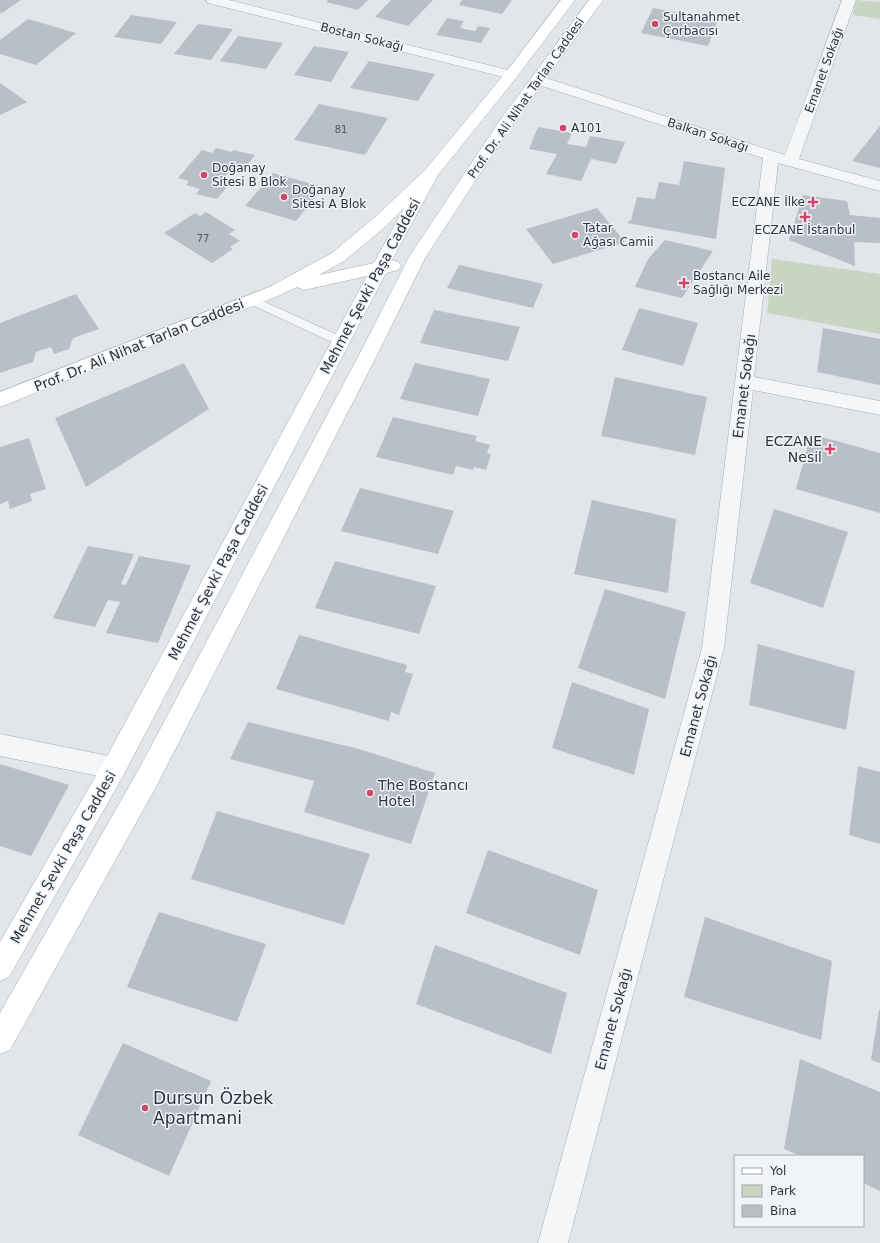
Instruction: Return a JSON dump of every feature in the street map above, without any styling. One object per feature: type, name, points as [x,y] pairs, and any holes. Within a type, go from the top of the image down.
[{"type":"main road","name":"Prof. Dr. Ali Nihat Tarlan Caddesi","points":[[431,173],[511,75],[568,0]]},
{"type":"main road","name":"Prof. Dr. Ali Nihat Tarlan Caddesi","points":[[417,257],[503,126],[596,0]]},
{"type":"main road","name":"Mehmet Şevki Paşa Caddesi","points":[[0,968],[114,768],[340,341],[382,267],[431,173]]},
{"type":"main road","points":[[277,290],[338,257],[380,222],[431,173]]},
{"type":"main road","name":"Mehmet Şevki Paşa Caddesi","points":[[0,1040],[148,777],[368,355],[417,257]]},
{"type":"main road","points":[[277,290],[382,267],[400,265],[410,262],[417,257]]},
{"type":"main road","name":"Prof. Dr. Ali Nihat Tarlan Caddesi","points":[[0,400],[277,290]]},
{"type":"street","name":"Bostan Sokağı","points":[[213,0],[511,75]]},
{"type":"street","name":"Emanet Sokağı","points":[[553,1243],[713,648],[745,382],[781,159],[849,0]]},
{"type":"street","name":"Balkan Sokağı","points":[[538,80],[781,159],[880,186]]},
{"type":"street","points":[[745,382],[880,408]]},
{"type":"street","points":[[0,745],[114,768]]},
{"type":"lane","points":[[252,300],[340,341]]},
{"type":"green space","points":[[855,0],[880,2],[880,19],[853,15]]},
{"type":"green space","points":[[772,259],[880,274],[880,334],[767,313]]},
{"type":"building","points":[[0,0],[21,0],[0,13]]},
{"type":"building","points":[[328,0],[368,0],[358,10],[326,2]]},
{"type":"building","points":[[391,0],[433,0],[408,26],[375,17]]},
{"type":"building","points":[[462,0],[512,0],[502,14],[459,5]]},
{"type":"building","points":[[653,8],[718,20],[708,46],[641,33]]},
{"type":"building","points":[[131,15],[177,22],[161,44],[114,37]]},
{"type":"building","points":[[447,18],[464,21],[460,28],[475,31],[478,26],[490,28],[481,43],[436,35]]},
{"type":"building","points":[[28,19],[76,33],[36,65],[0,54],[0,40]]},
{"type":"building","points":[[198,24],[233,29],[211,60],[174,54]]},
{"type":"building","points":[[238,36],[283,43],[266,69],[220,61]]},
{"type":"building","points":[[314,46],[349,52],[331,82],[294,75]]},
{"type":"building","points":[[369,61],[435,74],[418,101],[350,88]]},
{"type":"building","points":[[0,83],[27,102],[0,115]]},
{"type":"building","points":[[319,104],[388,118],[365,155],[294,140]]},
{"type":"building","points":[[880,126],[880,168],[852,161]]},
{"type":"building","points":[[538,127],[572,133],[567,144],[586,147],[590,136],[625,142],[616,164],[591,159],[581,181],[546,174],[557,154],[529,149]]},
{"type":"building","name":"Doğanay Sitesi B Blok","points":[[216,148],[255,155],[242,172],[231,169],[224,179],[232,181],[217,199],[196,194],[200,189],[186,185],[189,181],[178,178],[202,150],[212,153]]},
{"type":"building","points":[[684,161],[725,168],[716,239],[627,223],[631,220],[637,197],[655,199],[659,182],[679,185]]},
{"type":"building","name":"Doğanay Sitesi A Blok","points":[[273,173],[323,187],[296,221],[245,206]]},
{"type":"building","points":[[803,195],[847,201],[850,215],[880,218],[880,243],[854,242],[855,266],[789,240]]},
{"type":"building","name":"Tatar Ağası Camii","points":[[597,208],[625,242],[553,264],[526,229]]},
{"type":"building","points":[[206,212],[235,230],[229,234],[240,241],[230,247],[233,249],[212,263],[164,233],[195,213],[200,216]]},
{"type":"building","points":[[665,240],[713,251],[682,298],[635,287],[648,259]]},
{"type":"building","points":[[459,265],[543,284],[533,308],[447,288]]},
{"type":"building","points":[[76,294],[99,329],[73,338],[69,349],[54,354],[51,347],[36,352],[33,362],[0,373],[0,323]]},
{"type":"building","points":[[639,308],[698,323],[683,366],[622,350]]},
{"type":"building","points":[[434,310],[520,327],[508,361],[420,343]]},
{"type":"building","points":[[823,328],[880,339],[880,385],[817,372]]},
{"type":"building","points":[[184,363],[209,409],[86,487],[55,418]]},
{"type":"building","points":[[415,363],[490,379],[478,416],[400,399]]},
{"type":"building","points":[[615,377],[707,397],[695,455],[601,436]]},
{"type":"building","points":[[393,417],[477,436],[475,441],[490,445],[487,453],[491,454],[486,470],[474,467],[473,470],[456,466],[453,475],[376,457]]},
{"type":"building","points":[[811,434],[880,453],[880,513],[796,489]]},
{"type":"building","points":[[29,438],[46,489],[30,494],[32,501],[10,509],[8,501],[0,504],[0,447]]},
{"type":"building","points":[[360,488],[454,511],[438,554],[341,531]]},
{"type":"building","points":[[592,500],[676,519],[668,593],[574,574]]},
{"type":"building","points":[[774,509],[848,532],[823,608],[750,583]]},
{"type":"building","points":[[88,546],[134,554],[121,584],[126,585],[139,556],[191,565],[158,643],[106,633],[120,602],[108,600],[95,627],[53,618]]},
{"type":"building","points":[[335,561],[436,586],[419,634],[315,608]]},
{"type":"building","points":[[605,589],[686,612],[665,699],[578,668]]},
{"type":"building","points":[[299,635],[407,665],[405,672],[413,674],[399,715],[391,712],[389,721],[276,689]]},
{"type":"building","points":[[758,644],[855,671],[846,730],[749,705]]},
{"type":"building","points":[[572,682],[649,709],[634,775],[552,748]]},
{"type":"building","name":"The Bostancı Hotel","points":[[248,722],[359,749],[435,773],[411,844],[304,812],[314,781],[230,759]]},
{"type":"building","points":[[0,764],[69,785],[31,856],[0,846]]},
{"type":"building","points":[[858,766],[880,772],[880,844],[849,835]]},
{"type":"building","points":[[217,811],[370,854],[344,925],[191,879]]},
{"type":"building","points":[[488,850],[598,890],[580,955],[466,913]]},
{"type":"building","points":[[159,912],[266,944],[237,1022],[127,987]]},
{"type":"building","points":[[705,917],[832,961],[821,1040],[684,997]]},
{"type":"building","points":[[435,945],[567,993],[551,1054],[416,1004]]},
{"type":"building","points":[[880,1010],[880,1063],[871,1060]]},
{"type":"building","name":"Dursun Özbek Apartmani","points":[[123,1043],[211,1081],[169,1176],[78,1135]]},
{"type":"building","points":[[800,1059],[880,1092],[880,1191],[864,1183],[864,1155],[799,1155],[784,1149]]},
{"type":"place","name":"Sultanahmet Çorbacısı","points":[[655,24]]},
{"type":"place","name":"A101","points":[[563,128]]},
{"type":"place","name":"Doğanay Sitesi B Blok","points":[[204,175]]},
{"type":"place","name":"Doğanay Sitesi A Blok","points":[[284,197]]},
{"type":"place","name":"ECZANE İlke","points":[[813,202]]},
{"type":"place","name":"ECZANE İstanbul","points":[[805,217]]},
{"type":"place","name":"Tatar Ağası Camii","points":[[575,235]]},
{"type":"place","name":"Bostancı Aile Sağlığı Merkezi","points":[[684,283]]},
{"type":"place","name":"ECZANE Nesil","points":[[830,449]]},
{"type":"place","name":"The Bostancı Hotel","points":[[370,793]]},
{"type":"place","name":"Dursun Özbek Apartmani","points":[[145,1108]]}]
